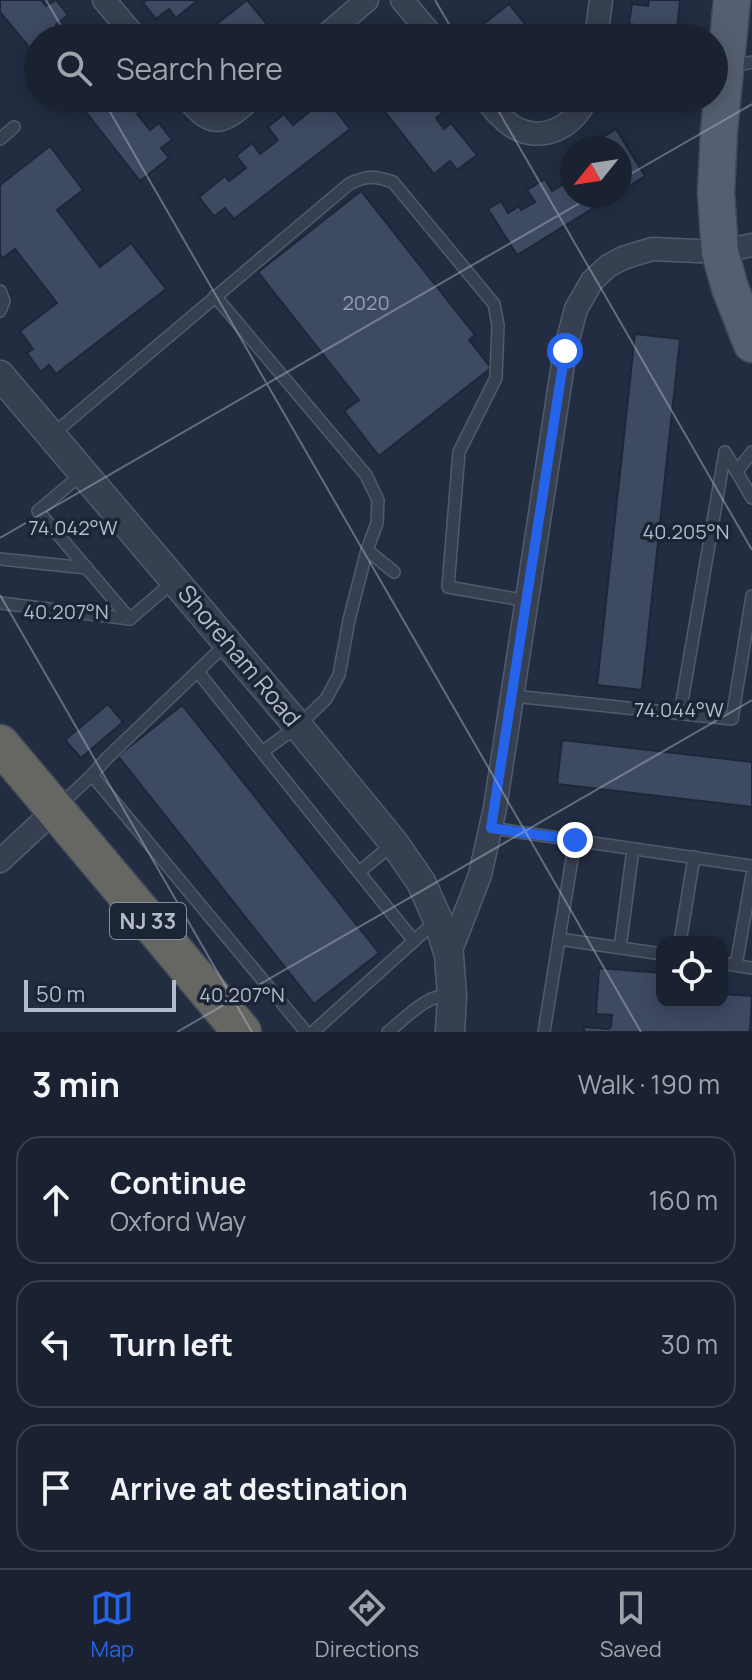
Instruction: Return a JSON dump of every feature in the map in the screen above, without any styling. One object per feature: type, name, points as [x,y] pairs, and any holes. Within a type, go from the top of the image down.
[{"type":"highway","name":"NJ 33","points":[[0,744],[242,1032]]},
{"type":"main road","points":[[732,0],[738,65],[716,182],[736,249],[730,288],[752,344]]},
{"type":"street","points":[[104,0],[124,24]]},
{"type":"street","points":[[339,24],[367,0]]},
{"type":"street","points":[[402,0],[422,24]]},
{"type":"street","points":[[598,24],[601,0]]},
{"type":"street","points":[[198,112],[218,120],[235,112]]},
{"type":"street","points":[[497,112],[513,127],[530,134],[544,134],[561,128],[579,112]]},
{"type":"street","points":[[449,955],[480,875],[491,828],[565,351],[576,309],[592,281],[608,266],[623,258],[652,249],[736,249]]},
{"type":"street","name":"Shoreham Road","points":[[0,375],[298,726],[394,843],[421,882],[449,955],[452,996],[450,1032]]},
{"type":"street","points":[[0,861],[55,810]]},
{"type":"lane","points":[[0,139],[14,127]]},
{"type":"lane","points":[[51,435],[349,184],[363,177],[393,182],[494,304],[498,325],[496,378],[459,452],[448,587],[528,601]]},
{"type":"lane","points":[[0,291],[4,301],[0,311]]},
{"type":"lane","points":[[215,296],[366,475],[378,500],[377,523],[349,620],[339,675],[326,699],[298,726],[262,752]]},
{"type":"lane","points":[[680,713],[725,452],[752,498]]},
{"type":"lane","points":[[737,471],[752,452]]},
{"type":"lane","points":[[83,473],[38,511],[130,619]]},
{"type":"lane","points":[[367,550],[394,572]]},
{"type":"lane","points":[[0,559],[87,568]]},
{"type":"lane","points":[[0,603],[130,619],[174,580]]},
{"type":"lane","points":[[513,696],[732,719],[752,596]]},
{"type":"lane","points":[[55,810],[228,642]]},
{"type":"lane","points":[[198,672],[414,941]]},
{"type":"lane","points":[[92,775],[306,1032]]},
{"type":"lane","points":[[491,828],[752,866]]},
{"type":"lane","points":[[544,1032],[575,840]]},
{"type":"lane","points":[[359,872],[394,843]]},
{"type":"lane","points":[[620,948],[633,849]]},
{"type":"lane","points":[[681,936],[694,857]]},
{"type":"lane","points":[[736,965],[752,875]]},
{"type":"lane","points":[[313,1032],[438,920]]},
{"type":"lane","points":[[559,939],[656,953]]},
{"type":"lane","points":[[728,964],[752,968]]},
{"type":"lane","points":[[388,1032],[424,1003],[445,995],[452,996]]},
{"type":"building","points":[[0,0],[41,0],[46,6],[56,0],[68,15],[57,24],[24,24],[24,41],[0,12]]},
{"type":"building","points":[[146,0],[198,0],[176,18],[169,9],[156,19],[143,3]]},
{"type":"building","points":[[247,0],[267,24],[217,24]]},
{"type":"building","points":[[649,0],[680,0],[677,24],[629,24],[632,4],[648,6]]},
{"type":"building","points":[[509,4],[525,24],[484,24]]},
{"type":"building","points":[[86,112],[140,112],[137,114],[150,130],[159,123],[172,140],[161,148],[169,158],[140,181]]},
{"type":"building","points":[[309,112],[337,112],[350,129],[234,219],[225,208],[214,216],[199,197],[225,176],[229,181],[246,168],[236,156],[252,143],[260,154],[278,140],[268,127],[284,114],[293,125]]},
{"type":"building","points":[[385,112],[443,112],[436,118],[444,129],[451,123],[477,155],[457,170],[450,161],[434,174]]},
{"type":"building","points":[[616,129],[620,136],[605,136]]},
{"type":"building","points":[[50,146],[83,190],[57,210],[100,267],[131,243],[166,289],[56,374],[49,365],[41,372],[27,353],[33,349],[20,331],[57,303],[15,249],[3,258],[0,255],[0,185]]},
{"type":"building","points":[[632,155],[645,176],[632,184]]},
{"type":"building","points":[[545,179],[552,191],[560,186],[560,208],[593,208],[517,255],[488,209],[501,201],[508,213],[519,206],[521,210],[535,202],[527,190]]},
{"type":"building","points":[[361,191],[475,335],[469,340],[491,368],[379,456],[344,411],[359,400],[258,272]]},
{"type":"building","points":[[635,334],[680,339],[642,690],[597,685]]},
{"type":"building","points":[[108,704],[123,722],[81,758],[65,740]]},
{"type":"building","points":[[182,705],[379,953],[314,1004],[118,756]]},
{"type":"building","points":[[562,740],[752,762],[752,807],[557,784]]},
{"type":"building","points":[[599,968],[656,973],[656,1008],[728,1008],[728,994],[752,996],[750,1032],[584,1032],[584,1027],[611,1027],[612,1015],[596,1014]]},
{"type":"route","points":[[565,351],[491,828],[575,840]]}]
